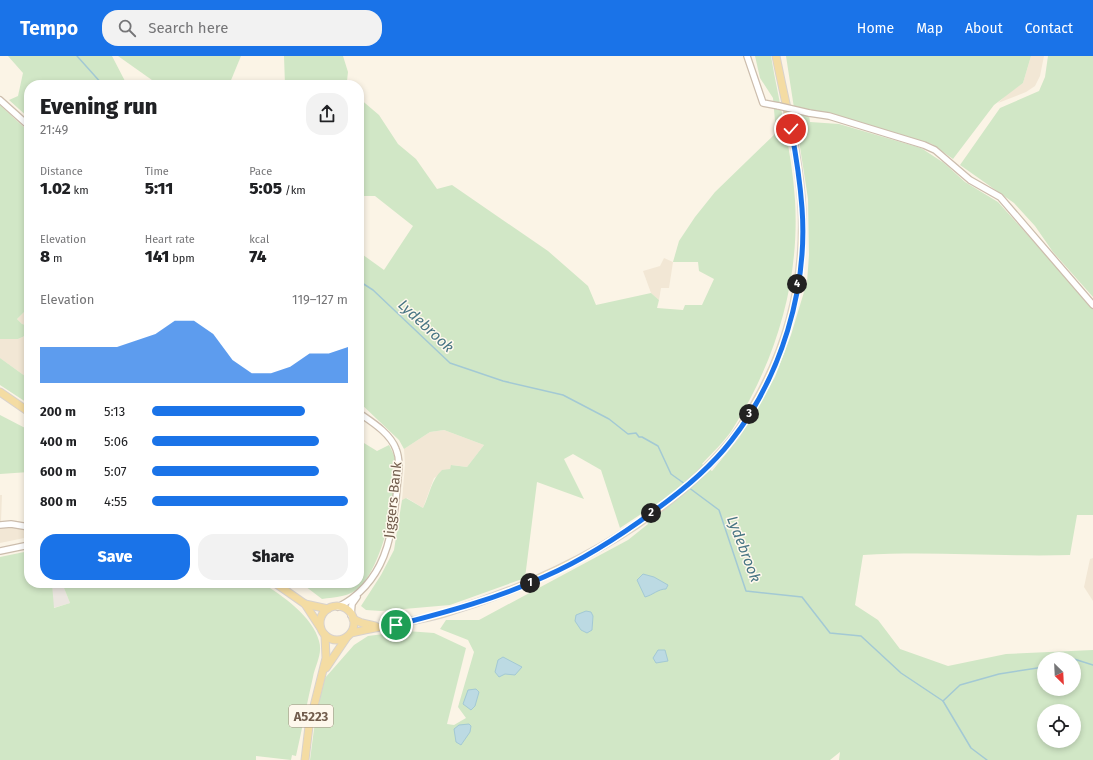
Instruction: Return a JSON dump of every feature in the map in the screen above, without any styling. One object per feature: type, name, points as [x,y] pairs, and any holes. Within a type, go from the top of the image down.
[{"type":"main road","points":[[305,604],[325,635],[329,638],[338,640],[349,634],[377,626],[396,625],[445,613],[539,579],[587,555],[643,519],[673,497],[707,466],[731,441],[750,411],[772,370],[792,313],[802,247],[802,209],[797,161],[776,56]]},
{"type":"main road","points":[[0,392],[24,409]]},
{"type":"main road","points":[[282,588],[305,604],[328,609],[338,607],[348,610],[352,617],[362,623],[377,626]]},
{"type":"main road","points":[[320,628],[321,617],[328,609]]},
{"type":"main road","points":[[349,634],[352,617]]},
{"type":"main road","name":"A5223","points":[[322,674],[349,634]]},
{"type":"main road","name":"A5223","points":[[305,760],[312,707],[322,674],[326,650],[325,635]]},
{"type":"street","points":[[747,56],[763,103],[829,116],[924,145],[935,150],[970,180],[1000,197],[1093,305]]},
{"type":"street","points":[[0,100],[24,122]]},
{"type":"street","name":"Jiggers Bank","points":[[352,617],[352,604],[378,569],[391,538],[399,460],[392,440],[364,417]]},
{"type":"street","points":[[0,525],[11,524],[24,526]]},
{"type":"street","points":[[0,551],[24,546]]},
{"type":"street","name":"Jiggers Bank","points":[[338,607],[358,595]]},
{"type":"shaded area","points":[[1031,56],[1044,56],[1040,76],[1035,86],[1026,92],[998,103],[1007,94],[1023,83]]},
{"type":"shaded area","points":[[664,258],[673,262],[669,288],[661,288],[659,300],[651,293],[643,271],[660,266]]},
{"type":"shaded area","points":[[24,312],[24,325],[17,319]]},
{"type":"shaded area","points":[[24,336],[24,375],[0,358],[0,339],[18,339]]},
{"type":"shaded area","points":[[444,430],[484,445],[467,467],[452,465],[450,469],[434,478],[423,508],[407,498],[402,500],[405,465],[404,449],[430,432]]},
{"type":"shaded area","points":[[0,495],[2,495],[1,521],[24,523],[24,538],[0,543]]},
{"type":"shaded area","points":[[1093,558],[1093,601],[1084,587],[1090,559]]},
{"type":"shaded area","points":[[52,588],[64,588],[70,603],[53,608]]},
{"type":"green space","points":[[8,56],[112,56],[124,80],[24,80],[24,114],[9,100],[18,96],[23,73]]},
{"type":"green space","points":[[118,56],[241,56],[231,80],[152,80]]},
{"type":"green space","points":[[284,56],[343,56],[348,72],[347,80],[285,80]]},
{"type":"green space","points":[[755,56],[771,56],[788,146],[795,200],[796,230],[793,260],[789,290],[782,320],[773,348],[748,404],[732,430],[702,464],[712,471],[739,438],[775,377],[791,335],[807,282],[809,255],[808,199],[786,56],[1031,56],[1023,83],[994,105],[953,159],[932,144],[843,117],[808,109],[810,122],[839,124],[921,148],[944,163],[965,182],[998,202],[1093,308],[1093,515],[1077,515],[1070,555],[863,555],[855,605],[878,620],[900,649],[948,666],[1006,654],[1037,653],[1037,696],[1081,696],[1081,652],[1050,652],[1093,650],[1093,760],[839,760],[840,752],[830,760],[310,760],[317,706],[325,678],[354,645],[368,636],[407,631],[434,633],[466,648],[447,724],[454,725],[466,718],[458,707],[474,652],[468,640],[440,629],[446,620],[479,620],[628,540],[648,524],[641,514],[620,528],[601,470],[573,454],[564,459],[584,499],[537,482],[525,578],[450,605],[381,611],[366,610],[361,606],[381,575],[394,550],[402,500],[406,498],[423,508],[438,474],[442,470],[450,469],[451,465],[467,467],[484,445],[444,430],[430,432],[404,449],[399,440],[364,407],[364,256],[384,270],[413,226],[375,196],[364,196],[364,102],[379,115],[398,144],[416,159],[437,189],[452,185],[548,251],[588,286],[596,305],[651,293],[659,300],[657,308],[683,310],[685,305],[702,305],[714,279],[699,271],[698,262],[673,262],[679,241],[695,217],[715,192],[776,133],[773,98],[760,78]],"holes":[[[576,615],[593,616],[592,630]]]},
{"type":"green space","points":[[1048,56],[1093,56],[1093,297],[1053,252],[1035,226],[1014,203],[960,165],[1000,108],[1039,91],[1045,77]]},
{"type":"green space","points":[[0,105],[24,127],[24,312],[17,319],[24,325],[24,336],[18,339],[0,339]]},
{"type":"green space","points":[[0,358],[24,375],[24,401],[0,385]]},
{"type":"green space","points":[[0,415],[24,427],[24,472],[0,474]]},
{"type":"green space","points":[[364,443],[377,451],[389,445],[395,459],[396,473],[388,526],[376,562],[364,582]]},
{"type":"green space","points":[[24,552],[24,588],[52,588],[54,608],[70,603],[64,588],[269,588],[287,600],[304,615],[316,632],[320,646],[296,756],[292,755],[291,760],[256,756],[256,760],[0,760],[0,557]]},
{"type":"green space","points":[[308,588],[359,588],[347,595],[322,599]]},
{"type":"water","points":[[643,574],[654,577],[668,585],[666,589],[660,590],[645,597],[637,580]]},
{"type":"water","points":[[586,611],[591,612],[593,616],[592,630],[587,633],[581,630],[575,621],[576,615]]},
{"type":"water","points":[[658,650],[665,650],[668,661],[656,663],[653,658]]},
{"type":"water","points":[[503,657],[522,667],[515,675],[505,674],[499,677],[495,672],[498,660]]},
{"type":"water","points":[[476,689],[479,692],[475,706],[471,710],[463,704],[468,690]]},
{"type":"water","points":[[469,724],[471,726],[470,732],[461,745],[456,742],[454,729],[459,725]]},
{"type":"waterway","points":[[77,56],[99,80]]},
{"type":"waterway","name":"Lydebrook","points":[[364,284],[373,290],[450,363],[503,381],[563,395],[609,419],[628,434],[636,433],[639,437],[642,437],[658,446],[671,474],[685,484]]},
{"type":"waterway","name":"Lydebrook","points":[[688,487],[719,510],[746,591],[802,597],[830,633],[861,636],[901,673],[943,701],[971,748],[987,760]]},
{"type":"waterway","points":[[1081,661],[1093,665]]},
{"type":"waterway","points":[[943,701],[960,685],[999,674],[1037,668]]},
{"type":"route","points":[[396,625],[445,613],[511,590],[546,576],[582,558],[615,538],[673,497],[707,466],[731,441],[762,391],[781,348],[792,313],[802,247],[802,209],[797,161],[791,129]]}]
